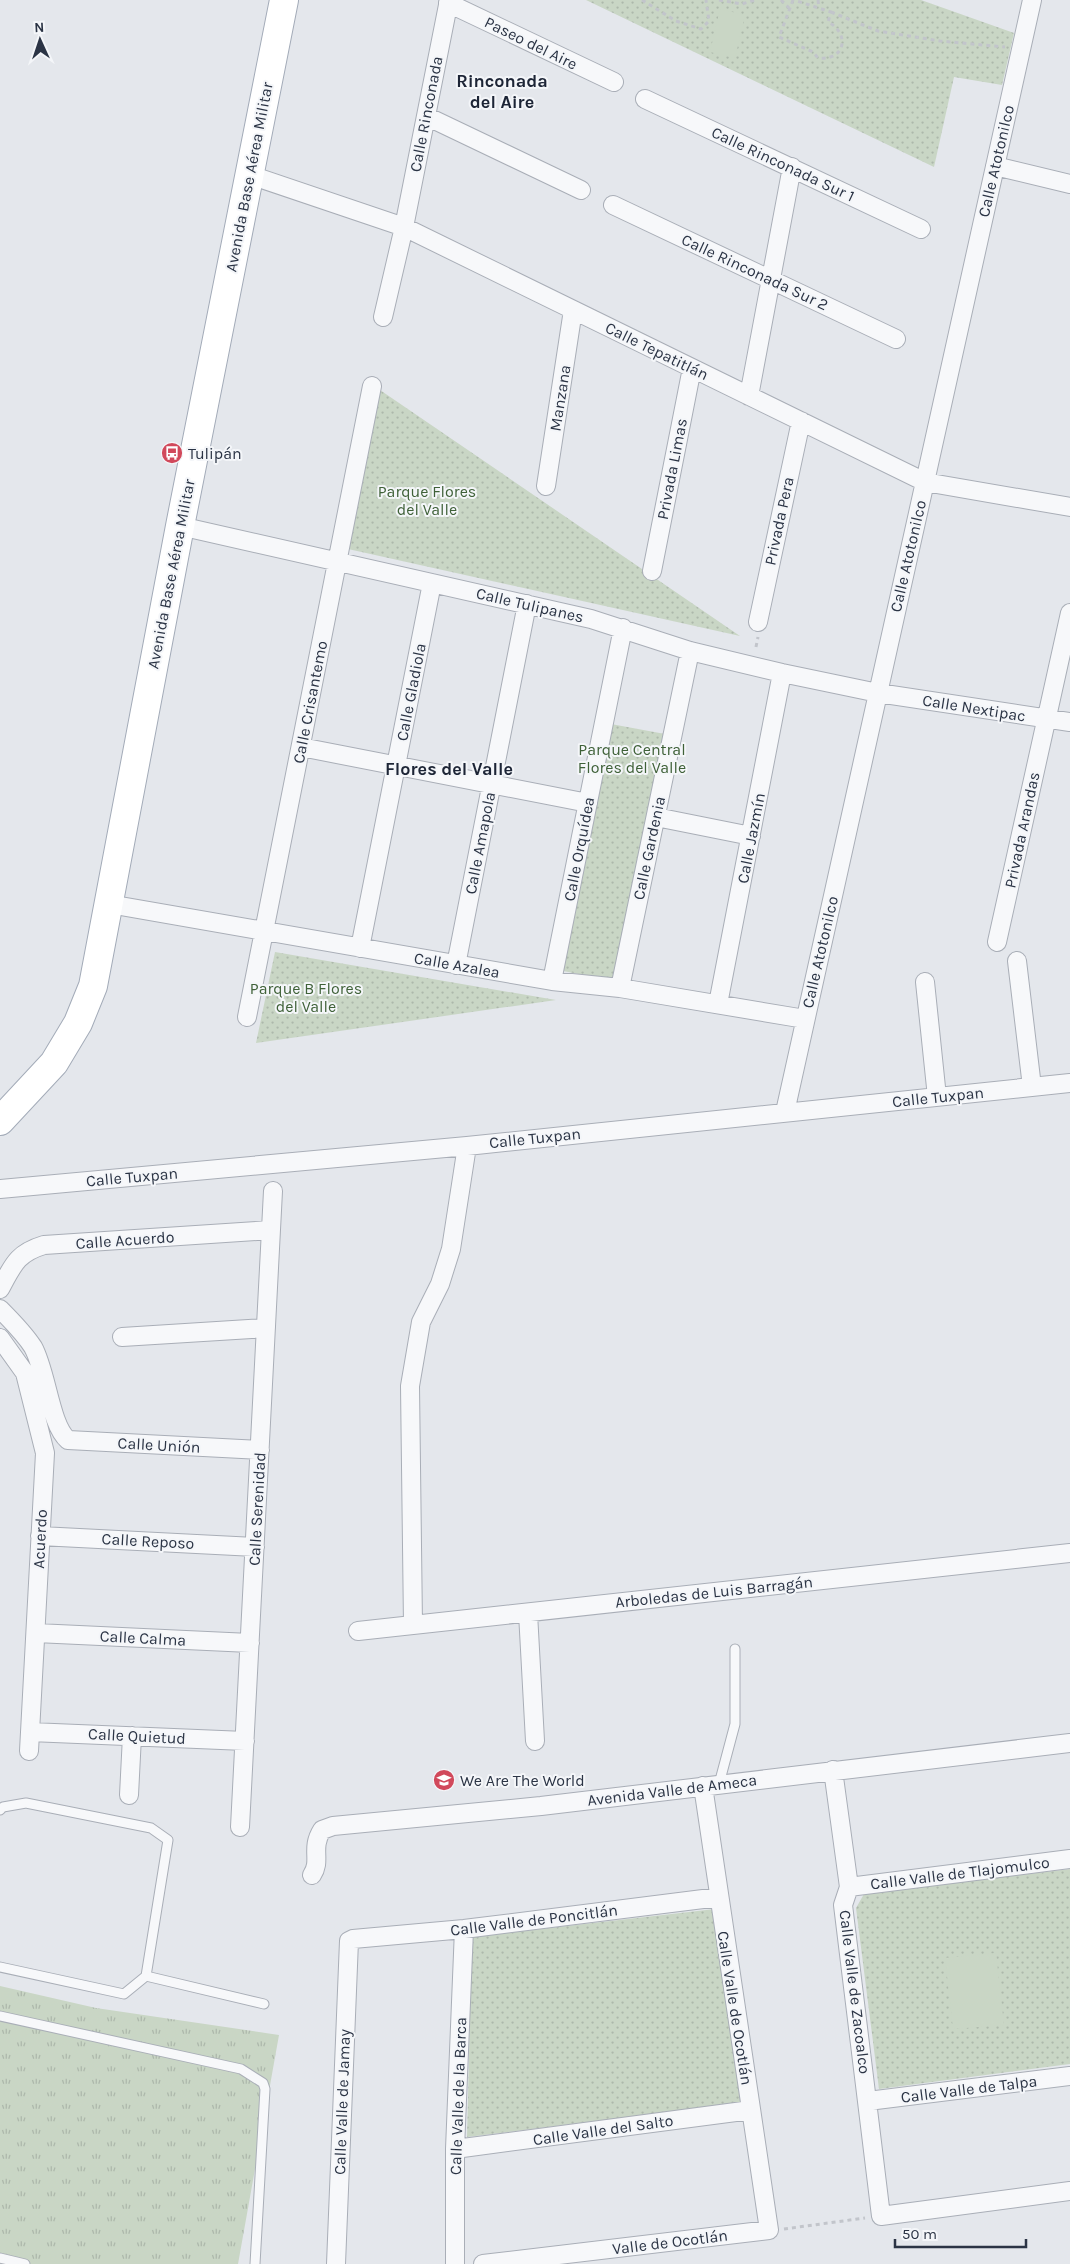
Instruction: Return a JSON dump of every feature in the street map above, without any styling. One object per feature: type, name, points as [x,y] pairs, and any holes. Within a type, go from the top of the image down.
[{"type":"main road","name":"Avenida Base Aérea Militar","points":[[0,1122],[54,1063],[78,1023],[93,986],[180,526],[284,0]]},
{"type":"street","name":"Calle Atotonilco","points":[[785,1112],[1032,0]]},
{"type":"street","name":"Paseo del Aire","points":[[448,1],[614,82]]},
{"type":"street","name":"Calle Rinconada","points":[[383,317],[404,227],[448,1]]},
{"type":"street","name":"Calle Rinconada Sur 1","points":[[645,99],[920,229]]},
{"type":"street","points":[[426,116],[581,190]]},
{"type":"street","points":[[995,166],[1070,184]]},
{"type":"street","points":[[749,396],[792,167]]},
{"type":"street","name":"Calle Tepatitlán","points":[[250,175],[404,227],[925,482],[1070,507]]},
{"type":"street","name":"Calle Rinconada Sur 2","points":[[613,205],[896,340]]},
{"type":"street","name":"Manzana","points":[[546,486],[573,310]]},
{"type":"street","name":"Privada Limas","points":[[652,571],[692,368]]},
{"type":"street","name":"Calle Crisantemo","points":[[247,1017],[372,386]]},
{"type":"street","name":"Privada Pera","points":[[758,622],[801,421]]},
{"type":"street","name":"Calle Tulipanes","points":[[180,526],[527,604],[623,628],[690,651],[878,693]]},
{"type":"street","name":"Calle Gladiola","points":[[360,948],[432,583]]},
{"type":"street","name":"Calle Amapola","points":[[456,965],[527,604]]},
{"type":"street","name":"Privada Arandas","points":[[997,942],[1070,613]]},
{"type":"street","name":"Calle Orquídea","points":[[552,981],[623,628]]},
{"type":"street","name":"Calle Gardenia","points":[[620,988],[690,651]]},
{"type":"street","name":"Calle Jazmín","points":[[718,1004],[782,673]]},
{"type":"street","name":"Calle Nextipac","points":[[878,693],[1070,722]]},
{"type":"street","points":[[300,747],[588,803]]},
{"type":"street","points":[[656,817],[751,836]]},
{"type":"street","name":"Calle Azalea","points":[[110,904],[552,981],[620,988],[805,1019]]},
{"type":"street","points":[[1017,961],[1032,1087]]},
{"type":"street","points":[[924,982],[937,1097]]},
{"type":"street","name":"Calle Tuxpan","points":[[0,1189],[467,1146],[1070,1083]]},
{"type":"street","points":[[413,1625],[410,1386],[421,1322],[440,1284],[451,1249],[467,1146]]},
{"type":"street","name":"Calle Serenidad","points":[[240,1827],[273,1191]]},
{"type":"street","name":"Calle Acuerdo","points":[[0,1289],[15,1262],[27,1250],[44,1246],[271,1230]]},
{"type":"street","points":[[0,1309],[33,1348],[48,1386],[61,1434],[43,1442]]},
{"type":"street","points":[[122,1337],[266,1328]]},
{"type":"street","name":"Acuerdo","points":[[0,1338],[25,1373],[45,1454],[29,1751]]},
{"type":"street","name":"Calle Unión","points":[[61,1434],[68,1440],[260,1450]]},
{"type":"street","name":"Calle Reposo","points":[[40,1536],[255,1546]]},
{"type":"street","name":"Arboledas de Luis Barragán","points":[[358,1631],[1070,1553]]},
{"type":"street","points":[[528,1613],[535,1740]]},
{"type":"street","name":"Calle Calma","points":[[36,1632],[250,1643]]},
{"type":"street","name":"Calle Quietud","points":[[30,1732],[245,1741]]},
{"type":"street","points":[[130,1795],[132,1736]]},
{"type":"street","name":"Avenida Valle de Ameca","points":[[312,1875],[316,1869],[315,1841],[322,1830],[334,1826],[711,1785],[1070,1743]]},
{"type":"street","name":"Calle Valle de Zacoalco","points":[[833,1770],[849,1887],[843,1905],[881,2216]]},
{"type":"street","name":"Calle Valle de Ocotlán","points":[[711,1785],[719,1898],[769,2230]]},
{"type":"street","name":"Calle Valle de Tlajomulco","points":[[849,1887],[1070,1859]]},
{"type":"street","name":"Calle Valle de Poncitlán","points":[[349,1941],[353,1939],[464,1929],[719,1898]]},
{"type":"street","name":"Calle Valle de la Barca","points":[[455,2264],[455,2150],[464,1929]]},
{"type":"street","name":"Calle Valle de Jamay","points":[[336,2264],[349,1941]]},
{"type":"street","name":"Calle Valle de Talpa","points":[[868,2101],[1070,2076]]},
{"type":"street","name":"Calle Valle del Salto","points":[[455,2150],[750,2110]]},
{"type":"street","points":[[881,2216],[1070,2191]]},
{"type":"street","name":"Valle de Ocotlán","points":[[482,2264],[769,2230]]},
{"type":"lane","points":[[711,1785],[735,1724],[735,1649]]},
{"type":"lane","points":[[0,1810],[3,1807],[26,1803],[151,1828],[168,1840],[146,1976],[124,1994],[0,1967]]},
{"type":"lane","points":[[146,1976],[264,2004]]},
{"type":"lane","points":[[0,2016],[241,2069],[263,2083],[265,2089],[255,2264]]},
{"type":"lane","points":[[0,2258],[25,2264]]},
{"type":"path","points":[[642,0],[676,21],[701,29],[709,21],[706,0]]},
{"type":"path","points":[[719,0],[742,4],[755,0]]},
{"type":"path","points":[[781,0],[789,8]]},
{"type":"path","points":[[831,12],[828,22],[836,26],[840,34],[842,46],[839,53],[829,59],[818,58],[813,52],[778,37],[793,0],[831,12],[878,32],[940,41],[995,45],[1020,51]]},
{"type":"path","points":[[818,0],[819,8]]},
{"type":"path","points":[[769,2230],[881,2216]]},
{"type":"green space","points":[[586,0],[921,0],[1014,33],[1002,85],[954,77],[934,167]]},
{"type":"green space","points":[[720,9],[745,15],[735,58],[710,52]]},
{"type":"green space","name":"Parque Flores del Valle","points":[[380,390],[740,636],[348,549]]},
{"type":"green space","name":"Parque Central Flores del Valle","points":[[611,724],[665,734],[615,981],[563,971]]},
{"type":"green space","name":"Parque B Flores del Valle","points":[[275,952],[556,1000],[256,1043]]},
{"type":"green space","points":[[1070,1869],[1070,2064],[879,2089],[856,1908],[864,1894]]},
{"type":"green space","points":[[715,1909],[741,2103],[467,2137],[472,1937]]},
{"type":"green space","points":[[996,1953],[1004,2025],[953,2029],[945,1958]]},
{"type":"green space","points":[[0,1986],[96,2008],[279,2035],[238,2264],[0,2264]]},
{"type":"place","name":"Tulipán","points":[[172,453]]},
{"type":"place","name":"We Are The World","points":[[444,1780]]},
{"type":"district","name":"Rinconada del Aire","points":[[502,91]]},
{"type":"district","name":"Flores del Valle","points":[[449,769]]}]
